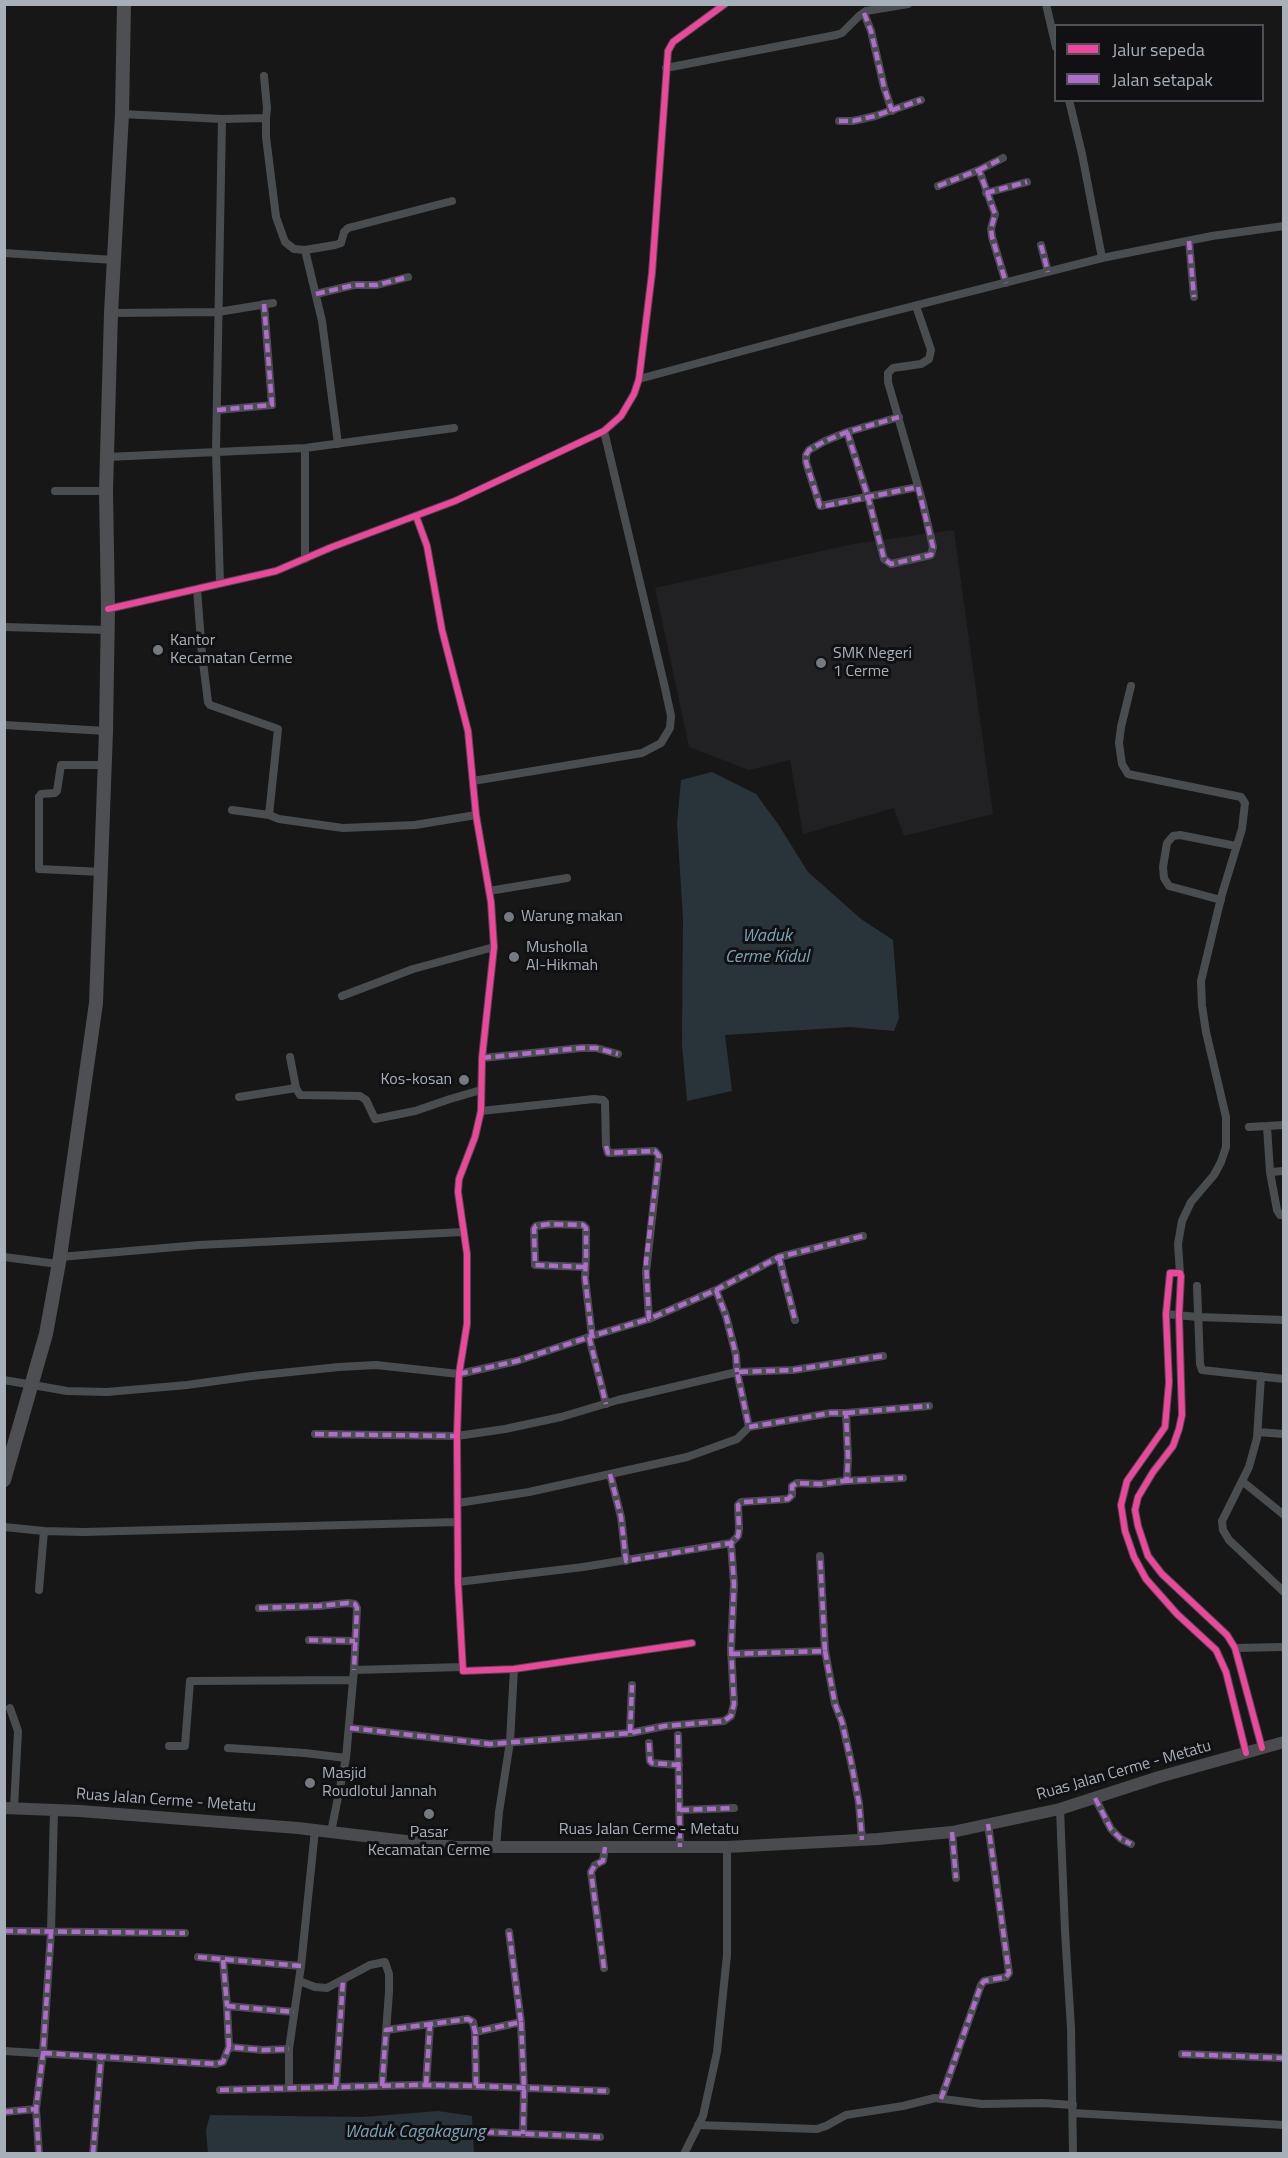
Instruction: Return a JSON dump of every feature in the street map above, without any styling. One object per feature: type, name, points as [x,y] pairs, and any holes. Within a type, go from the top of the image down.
[{"type":"highway","points":[[4,1480],[46,1334],[59,1261],[96,1003],[106,731],[108,609],[106,491],[111,313],[122,114],[124,4]]},
{"type":"main road","name":"Ruas Jalan Cerme - Metatu","points":[[10,1808],[315,1830],[455,1847],[728,1847],[862,1840],[952,1832],[1060,1809],[1284,1742]]},
{"type":"street","points":[[108,609],[276,571],[455,501],[604,431],[621,416],[627,408],[639,379],[652,273],[668,51],[673,42],[725,4]]},
{"type":"street","points":[[666,68],[836,35],[842,33],[864,13],[908,4]]},
{"type":"street","points":[[1046,4],[1054,38]]},
{"type":"street","points":[[864,13],[871,30],[892,111]]},
{"type":"street","points":[[264,76],[266,137],[276,218],[288,246],[305,250],[341,243],[344,232],[348,228],[452,201]]},
{"type":"street","points":[[838,121],[861,120],[921,100]]},
{"type":"street","points":[[1069,102],[1102,258]]},
{"type":"street","points":[[122,114],[222,119],[266,117]]},
{"type":"street","points":[[220,583],[216,452],[222,119]]},
{"type":"street","points":[[938,186],[1003,158]]},
{"type":"street","points":[[979,170],[995,214],[991,229],[992,237],[1006,283]]},
{"type":"street","points":[[987,193],[1027,182]]},
{"type":"street","points":[[639,379],[754,347],[1102,258],[1284,226]]},
{"type":"street","points":[[1189,241],[1194,297]]},
{"type":"street","points":[[1041,245],[1048,272]]},
{"type":"street","points":[[305,250],[322,321],[338,444]]},
{"type":"street","points":[[4,253],[114,260]]},
{"type":"street","points":[[316,294],[354,285],[377,285],[408,277]]},
{"type":"street","points":[[111,313],[218,312],[269,303],[272,405],[217,410]]},
{"type":"street","points":[[847,432],[868,497],[884,558],[891,564],[931,555],[933,552],[918,487],[888,382],[888,374],[893,368],[921,364],[929,358],[932,350],[916,306]]},
{"type":"street","points":[[898,417],[825,441],[809,450],[806,454],[806,462],[820,506],[918,487]]},
{"type":"street","points":[[107,457],[305,448],[454,428]]},
{"type":"street","points":[[473,781],[642,753],[661,743],[670,728],[671,716],[665,688],[604,431]]},
{"type":"street","points":[[304,559],[305,448]]},
{"type":"street","points":[[55,491],[106,491]]},
{"type":"street","points":[[416,516],[427,546],[442,630],[468,731],[476,815],[489,891],[494,947],[482,1058],[481,1111],[475,1137],[459,1179],[467,1254],[467,1324],[459,1374],[457,1436],[458,1582],[463,1671],[514,1669],[692,1643]]},
{"type":"street","points":[[198,589],[205,687],[210,705],[278,729],[268,814]]},
{"type":"street","points":[[4,627],[107,630]]},
{"type":"street","points":[[1131,686],[1119,743],[1124,769],[1128,774],[1241,797],[1245,808],[1201,981],[1202,1006],[1210,1054],[1227,1125],[1226,1147],[1214,1175],[1191,1202],[1182,1221],[1178,1244],[1181,1276],[1179,1315],[1182,1396],[1179,1429],[1173,1446],[1138,1497],[1135,1510],[1149,1556],[1162,1575],[1227,1635],[1235,1648],[1262,1748]]},
{"type":"street","points":[[4,725],[106,731]]},
{"type":"street","points":[[102,872],[39,869],[39,797],[41,794],[57,791],[61,765],[105,765]]},
{"type":"street","points":[[232,810],[268,814],[279,819],[343,828],[415,825],[476,815]]},
{"type":"street","points":[[1221,900],[1169,886],[1164,878],[1163,867],[1167,843],[1173,836],[1180,835],[1236,846]]},
{"type":"street","points":[[489,891],[567,878]]},
{"type":"street","points":[[342,996],[412,969],[494,947]]},
{"type":"street","points":[[482,1058],[581,1048],[596,1048],[618,1054]]},
{"type":"street","points":[[290,1057],[296,1088],[300,1095],[360,1095],[366,1100],[375,1119],[415,1111],[481,1090]]},
{"type":"street","points":[[238,1096],[296,1088]]},
{"type":"street","points":[[481,1111],[594,1099],[603,1100],[605,1102],[606,1146],[609,1153],[655,1151],[659,1156],[646,1272],[649,1319]]},
{"type":"street","points":[[1249,1127],[1284,1125]]},
{"type":"street","points":[[1267,1126],[1270,1172],[1277,1210],[1280,1215],[1284,1215]]},
{"type":"street","points":[[1270,1172],[1284,1172]]},
{"type":"street","points":[[585,1267],[535,1264],[534,1229],[536,1226],[542,1224],[583,1225],[586,1228],[585,1267],[590,1336],[606,1404]]},
{"type":"street","points":[[4,1257],[59,1261],[211,1244],[463,1232]]},
{"type":"street","points":[[4,1380],[67,1390],[118,1391],[376,1365],[459,1374],[517,1361],[649,1319],[717,1290],[779,1257],[863,1236]]},
{"type":"street","points":[[779,1257],[795,1320]]},
{"type":"street","points":[[1180,1273],[1170,1273],[1169,1276],[1166,1314],[1169,1383],[1165,1427],[1127,1481],[1120,1505],[1125,1531],[1134,1557],[1146,1578],[1180,1617],[1216,1650],[1226,1672],[1246,1753]]},
{"type":"street","points":[[1197,1286],[1202,1370],[1284,1379]]},
{"type":"street","points":[[717,1290],[736,1355],[737,1372],[749,1427]]},
{"type":"street","points":[[1166,1314],[1284,1320]]},
{"type":"street","points":[[315,1434],[457,1436],[543,1421],[737,1372],[793,1370],[883,1356]]},
{"type":"street","points":[[1261,1376],[1258,1432],[1249,1467],[1222,1521],[1223,1530],[1229,1540],[1284,1592]]},
{"type":"street","points":[[458,1503],[529,1492],[687,1457],[737,1439],[749,1427],[831,1413],[929,1406]]},
{"type":"street","points":[[844,1481],[847,1478],[848,1458],[846,1413]]},
{"type":"street","points":[[1258,1432],[1284,1434]]},
{"type":"street","points":[[610,1474],[621,1517],[626,1561]]},
{"type":"street","points":[[458,1582],[626,1561],[732,1543],[738,1536],[738,1505],[741,1502],[788,1499],[792,1495],[792,1485],[797,1483],[820,1484],[903,1478]]},
{"type":"street","points":[[1242,1481],[1283,1513]]},
{"type":"street","points":[[1120,1505],[1135,1510]]},
{"type":"street","points":[[4,1527],[44,1531],[180,1531],[244,1527],[458,1522]]},
{"type":"street","points":[[39,1590],[44,1531]]},
{"type":"street","points":[[350,1728],[490,1744],[630,1733],[665,1726],[724,1721],[731,1716],[734,1704],[731,1654],[734,1584],[732,1543]]},
{"type":"street","points":[[820,1556],[825,1652],[836,1708],[846,1736],[854,1774],[862,1840]]},
{"type":"street","points":[[1164,1600],[1176,1589]]},
{"type":"street","points":[[259,1608],[348,1603],[355,1604],[357,1608],[350,1728],[331,1832]]},
{"type":"street","points":[[1180,1617],[1193,1605]]},
{"type":"street","points":[[309,1640],[355,1641]]},
{"type":"street","points":[[1235,1648],[1284,1647]]},
{"type":"street","points":[[731,1654],[825,1652]]},
{"type":"street","points":[[354,1670],[463,1667]]},
{"type":"street","points":[[496,1847],[510,1742],[514,1669]]},
{"type":"street","points":[[168,1746],[184,1746],[190,1681],[353,1680]]},
{"type":"street","points":[[630,1733],[632,1685]]},
{"type":"street","points":[[10,1708],[18,1731],[10,1808]]},
{"type":"street","points":[[678,1735],[680,1847]]},
{"type":"street","points":[[649,1743],[652,1763],[679,1765]]},
{"type":"street","points":[[228,1748],[346,1758]]},
{"type":"street","points":[[1095,1798],[1111,1829],[1121,1839],[1131,1844]]},
{"type":"street","points":[[680,1810],[735,1808]]},
{"type":"street","points":[[1060,1809],[1073,2154]]},
{"type":"street","points":[[39,2154],[36,2109],[43,2053],[51,1932],[54,1810]]},
{"type":"street","points":[[941,2098],[982,1983],[1006,1977],[1009,1973],[988,1824]]},
{"type":"street","points":[[289,2087],[289,2049],[301,1966],[315,1830]]},
{"type":"street","points":[[952,1832],[956,1878]]},
{"type":"street","points":[[604,1968],[591,1872],[595,1865],[603,1861],[605,1847]]},
{"type":"street","points":[[684,2154],[708,2101],[715,2064],[725,1981],[728,1847]]},
{"type":"street","points":[[4,1931],[185,1933]]},
{"type":"street","points":[[509,1932],[521,2022],[524,2088],[523,2134]]},
{"type":"street","points":[[198,1957],[301,1966]]},
{"type":"street","points":[[4,2051],[216,2064],[223,2062],[229,2047],[223,1960]]},
{"type":"street","points":[[299,1982],[322,1988],[331,1986],[370,1965],[386,1962],[389,1992],[382,2086]]},
{"type":"street","points":[[336,2086],[343,1980]]},
{"type":"street","points":[[227,2006],[294,2012]]},
{"type":"street","points":[[386,2030],[468,2019],[473,2022],[476,2086]]},
{"type":"street","points":[[475,2032],[521,2022]]},
{"type":"street","points":[[426,2085],[430,2025]]},
{"type":"street","points":[[229,2047],[263,2050],[289,2049]]},
{"type":"street","points":[[1182,2054],[1284,2058]]},
{"type":"street","points":[[93,2154],[101,2057]]},
{"type":"street","points":[[220,2090],[426,2085],[606,2091]]},
{"type":"street","points":[[698,2125],[817,2129],[846,2115],[941,2098],[982,2104],[1042,2103],[1073,2109],[1284,2125]]},
{"type":"street","points":[[4,2112],[36,2109]]},
{"type":"street","points":[[485,2132],[600,2137]]},
{"type":"shaded area","name":"SMK Negeri 1 Cerme","points":[[954,530],[993,814],[904,836],[894,808],[803,834],[790,760],[749,770],[689,747],[655,588],[853,544]]},
{"type":"water","name":"Waduk Cerme Kidul","points":[[712,772],[756,794],[808,872],[861,919],[893,940],[899,1018],[894,1031],[850,1027],[725,1035],[732,1091],[687,1101],[682,1044],[683,919],[677,824],[681,780]]},
{"type":"water","name":"Waduk Cagakagung","points":[[438,2111],[472,2116],[474,2153],[208,2153],[206,2130],[210,2115],[363,2117]]},
{"type":"marked path","points":[[864,13],[892,111]]},
{"type":"marked path","points":[[839,121],[853,121],[875,116],[921,100]]},
{"type":"marked path","points":[[979,170],[1003,158]]},
{"type":"marked path","points":[[938,186],[979,170],[995,214],[991,229],[992,237],[1006,283]]},
{"type":"marked path","points":[[986,193],[1027,182]]},
{"type":"marked path","points":[[1189,241],[1194,297]]},
{"type":"marked path","points":[[1041,245],[1048,272]]},
{"type":"marked path","points":[[316,294],[354,285],[377,285],[408,277]]},
{"type":"marked path","points":[[217,410],[272,405],[264,304]]},
{"type":"marked path","points":[[847,432],[868,497],[884,559],[891,564],[931,555],[933,547],[918,487],[868,497],[825,506],[820,506],[806,462],[809,450],[825,441],[847,432],[899,417]]},
{"type":"marked path","points":[[482,1058],[581,1048],[596,1048],[618,1054]]},
{"type":"marked path","points":[[606,1146],[608,1153],[655,1151],[659,1156],[646,1262],[649,1319],[716,1290],[779,1257],[863,1236]]},
{"type":"marked path","points":[[585,1267],[535,1265],[534,1229],[536,1226],[583,1225],[586,1228],[585,1278],[592,1336],[649,1319]]},
{"type":"marked path","points":[[779,1257],[795,1320]]},
{"type":"marked path","points":[[716,1290],[726,1316],[736,1355],[737,1372]]},
{"type":"marked path","points":[[459,1374],[517,1361],[592,1336]]},
{"type":"marked path","points":[[589,1337],[606,1404]]},
{"type":"marked path","points":[[610,1474],[621,1517],[626,1561],[731,1543],[738,1536],[738,1505],[744,1502],[788,1499],[792,1495],[792,1486],[797,1483],[820,1484],[844,1481],[847,1478],[848,1458],[846,1413],[831,1413],[749,1427],[737,1372],[793,1370],[883,1356]]},
{"type":"marked path","points":[[846,1413],[929,1406]]},
{"type":"marked path","points":[[315,1434],[457,1436]]},
{"type":"marked path","points":[[844,1481],[903,1478]]},
{"type":"marked path","points":[[350,1728],[490,1744],[630,1733],[665,1726],[724,1721],[731,1716],[734,1704],[731,1648],[734,1584],[731,1543]]},
{"type":"marked path","points":[[731,1654],[825,1651],[820,1556]]},
{"type":"marked path","points":[[259,1608],[355,1604],[357,1608],[354,1670]]},
{"type":"marked path","points":[[309,1640],[355,1641]]},
{"type":"marked path","points":[[825,1651],[835,1704],[842,1722],[851,1762],[859,1803],[862,1840]]},
{"type":"marked path","points":[[630,1733],[632,1685]]},
{"type":"marked path","points":[[678,1735],[680,1847]]},
{"type":"marked path","points":[[649,1743],[652,1763],[679,1765]]},
{"type":"marked path","points":[[1095,1798],[1111,1829],[1121,1839],[1131,1844]]},
{"type":"marked path","points":[[680,1810],[734,1808]]},
{"type":"marked path","points":[[941,2099],[981,1985],[984,1981],[1006,1977],[1009,1973],[988,1824]]},
{"type":"marked path","points":[[952,1832],[956,1878]]},
{"type":"marked path","points":[[604,1968],[591,1872],[595,1865],[603,1861],[605,1847]]},
{"type":"marked path","points":[[4,1931],[185,1933]]},
{"type":"marked path","points":[[39,2154],[36,2109],[43,2053],[51,1932]]},
{"type":"marked path","points":[[382,2086],[386,2030],[468,2019],[473,2022],[475,2032],[521,2022],[509,1932]]},
{"type":"marked path","points":[[198,1957],[301,1966]]},
{"type":"marked path","points":[[223,1960],[227,2006]]},
{"type":"marked path","points":[[336,2086],[343,1980]]},
{"type":"marked path","points":[[229,2047],[227,2006],[294,2012]]},
{"type":"marked path","points":[[521,2022],[524,2088],[523,2134]]},
{"type":"marked path","points":[[426,2085],[430,2025]]},
{"type":"marked path","points":[[220,2090],[415,2085],[476,2086],[475,2032]]},
{"type":"marked path","points":[[43,2053],[216,2064],[223,2062],[229,2047],[263,2050],[289,2049]]},
{"type":"marked path","points":[[1182,2054],[1284,2058]]},
{"type":"marked path","points":[[93,2154],[101,2057]]},
{"type":"marked path","points":[[476,2086],[606,2091]]},
{"type":"marked path","points":[[4,2112],[36,2109]]},
{"type":"marked path","points":[[485,2132],[600,2137]]},
{"type":"cycle path","points":[[108,609],[276,571],[332,547],[455,501],[604,431],[621,416],[634,394],[639,379],[652,273],[668,51],[673,42],[725,4]]},
{"type":"cycle path","points":[[416,516],[427,546],[442,630],[468,731],[476,815],[491,902],[494,947],[482,1058],[481,1111],[475,1137],[459,1179],[458,1192],[467,1254],[467,1324],[459,1374],[457,1436],[458,1582],[463,1671],[514,1669],[692,1643]]},
{"type":"cycle path","points":[[1246,1753],[1226,1672],[1216,1650],[1177,1614],[1146,1579],[1134,1557],[1125,1531],[1121,1505],[1127,1481],[1165,1427],[1169,1382],[1166,1314],[1170,1273],[1180,1273],[1181,1276],[1179,1315],[1182,1415],[1173,1446],[1138,1497],[1135,1510],[1138,1526],[1148,1556],[1162,1574],[1227,1635],[1235,1648],[1262,1748]]},
{"type":"place","name":"Kantor Kecamatan Cerme","points":[[158,650]]},
{"type":"place","name":"SMK Negeri 1 Cerme","points":[[821,663]]},
{"type":"place","name":"Warung makan","points":[[509,917]]},
{"type":"place","name":"Musholla Al-Hikmah","points":[[514,957]]},
{"type":"place","name":"Kos-kosan","points":[[464,1080]]},
{"type":"place","name":"Masjid Roudlotul Jannah","points":[[310,1783]]},
{"type":"place","name":"Pasar Kecamatan Cerme","points":[[429,1814]]}]
